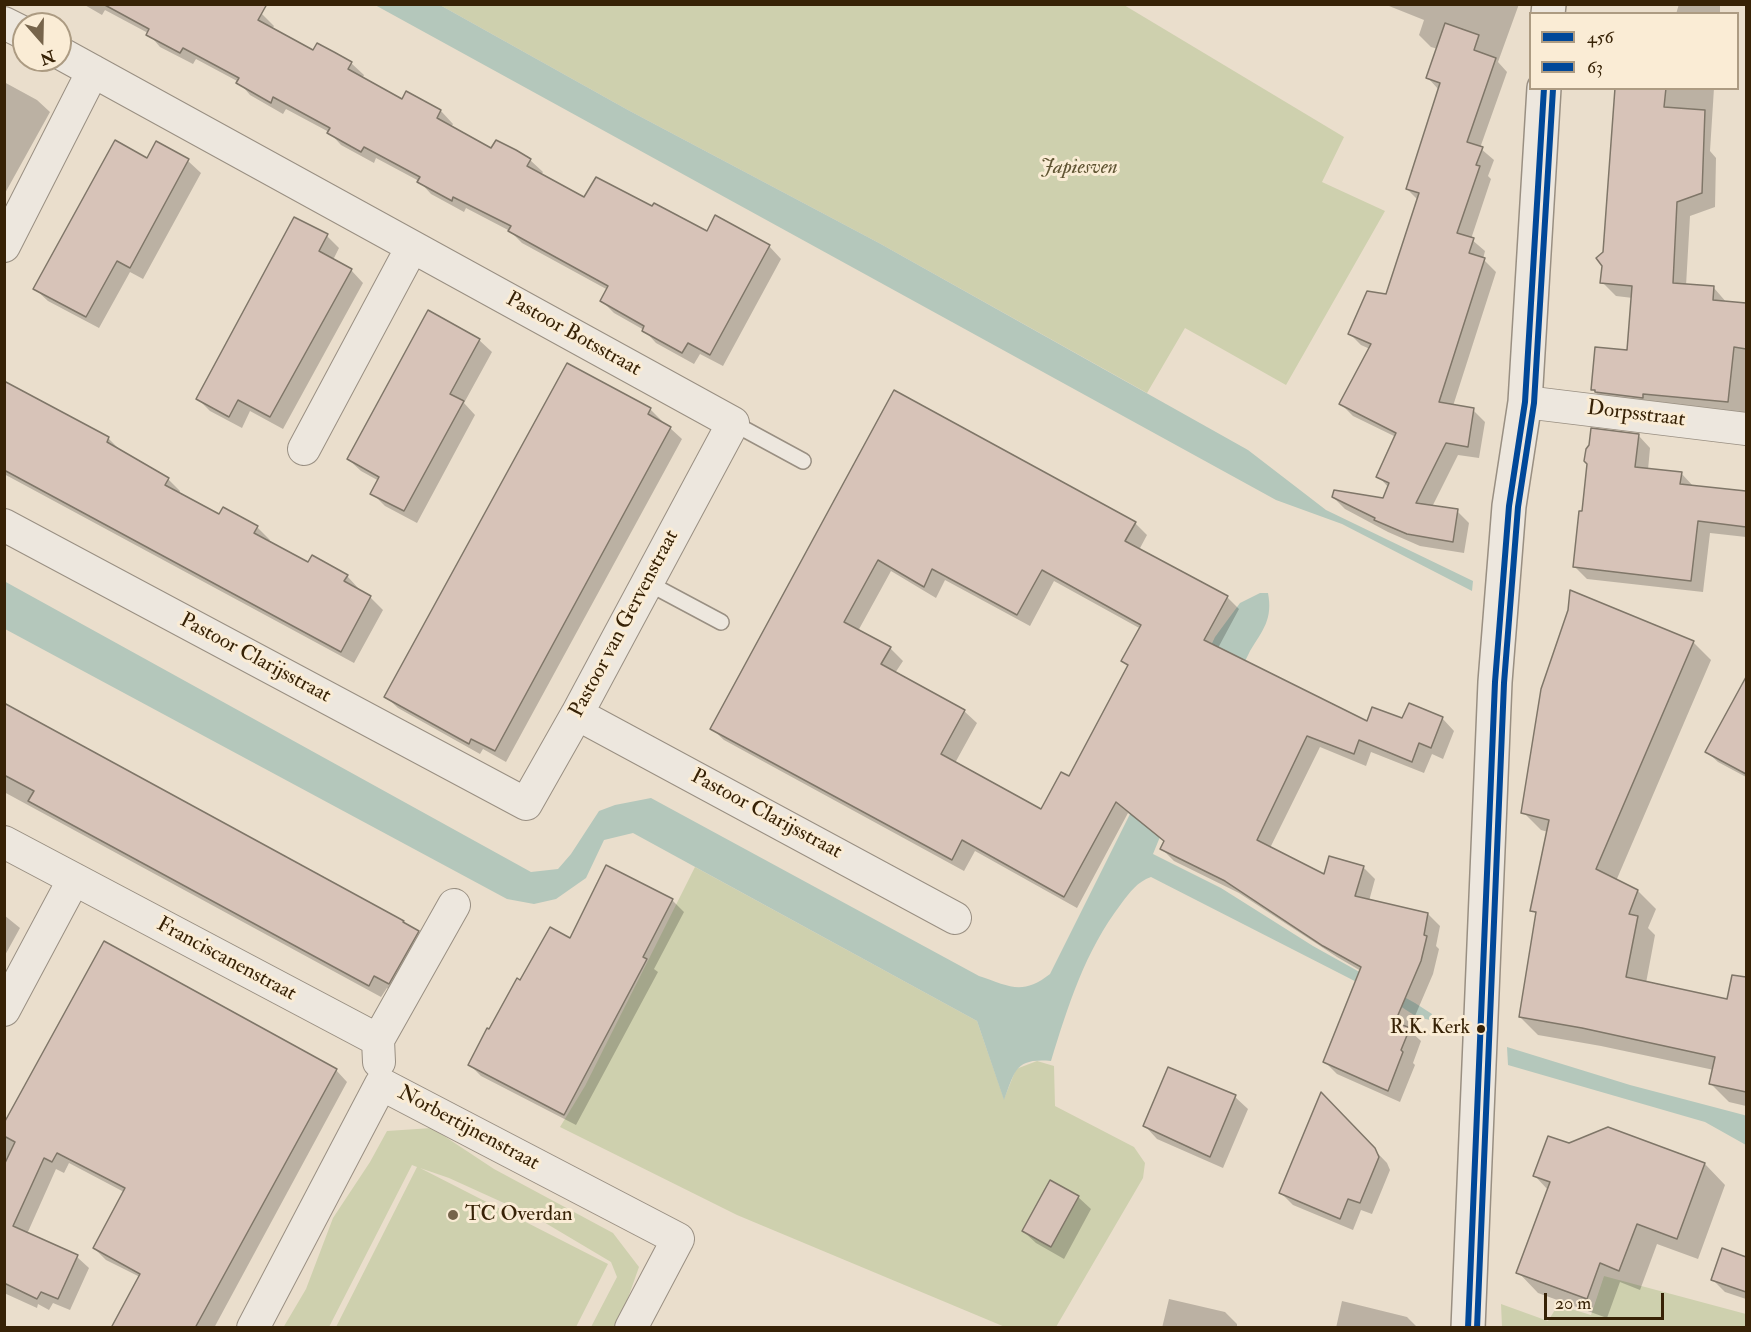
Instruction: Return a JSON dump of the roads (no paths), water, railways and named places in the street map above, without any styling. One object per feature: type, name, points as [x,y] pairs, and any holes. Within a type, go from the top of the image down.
[{"type":"street","name":"Pastoor Botsstraat","points":[[72,60],[733,423]]},
{"type":"street","points":[[4,246],[93,71]]},
{"type":"street","points":[[1468,1328],[1495,682],[1509,506],[1525,402],[1544,90]]},
{"type":"street","points":[[304,449],[412,247]]},
{"type":"street","name":"Dorpsstraat","points":[[1525,402],[1746,429]]},
{"type":"street","name":"Pastoor van Gervenstraat","points":[[506,793],[526,804],[577,714],[733,423]]},
{"type":"street","name":"Pastoor Clarijsstraat","points":[[4,525],[506,793]]},
{"type":"street","name":"Pastoor Clarijsstraat","points":[[577,714],[955,918]]},
{"type":"street","name":"Franciscanenstraat","points":[[4,842],[378,1040]]},
{"type":"street","points":[[4,1010],[74,879]]},
{"type":"street","points":[[381,1084],[378,1040],[454,904]]},
{"type":"street","name":"Norbertijnenstraat","points":[[253,1328],[381,1084],[678,1239],[631,1328]]},
{"type":"lane","points":[[733,423],[803,461]]},
{"type":"lane","points":[[648,583],[721,622]]},
{"type":"place","name":"R.K. Kerk","points":[[1481,1029]]},
{"type":"place","name":"TC Overdan","points":[[453,1215]]},
{"type":"park label","name":"Japiesven","points":[[1079,168]]}]
